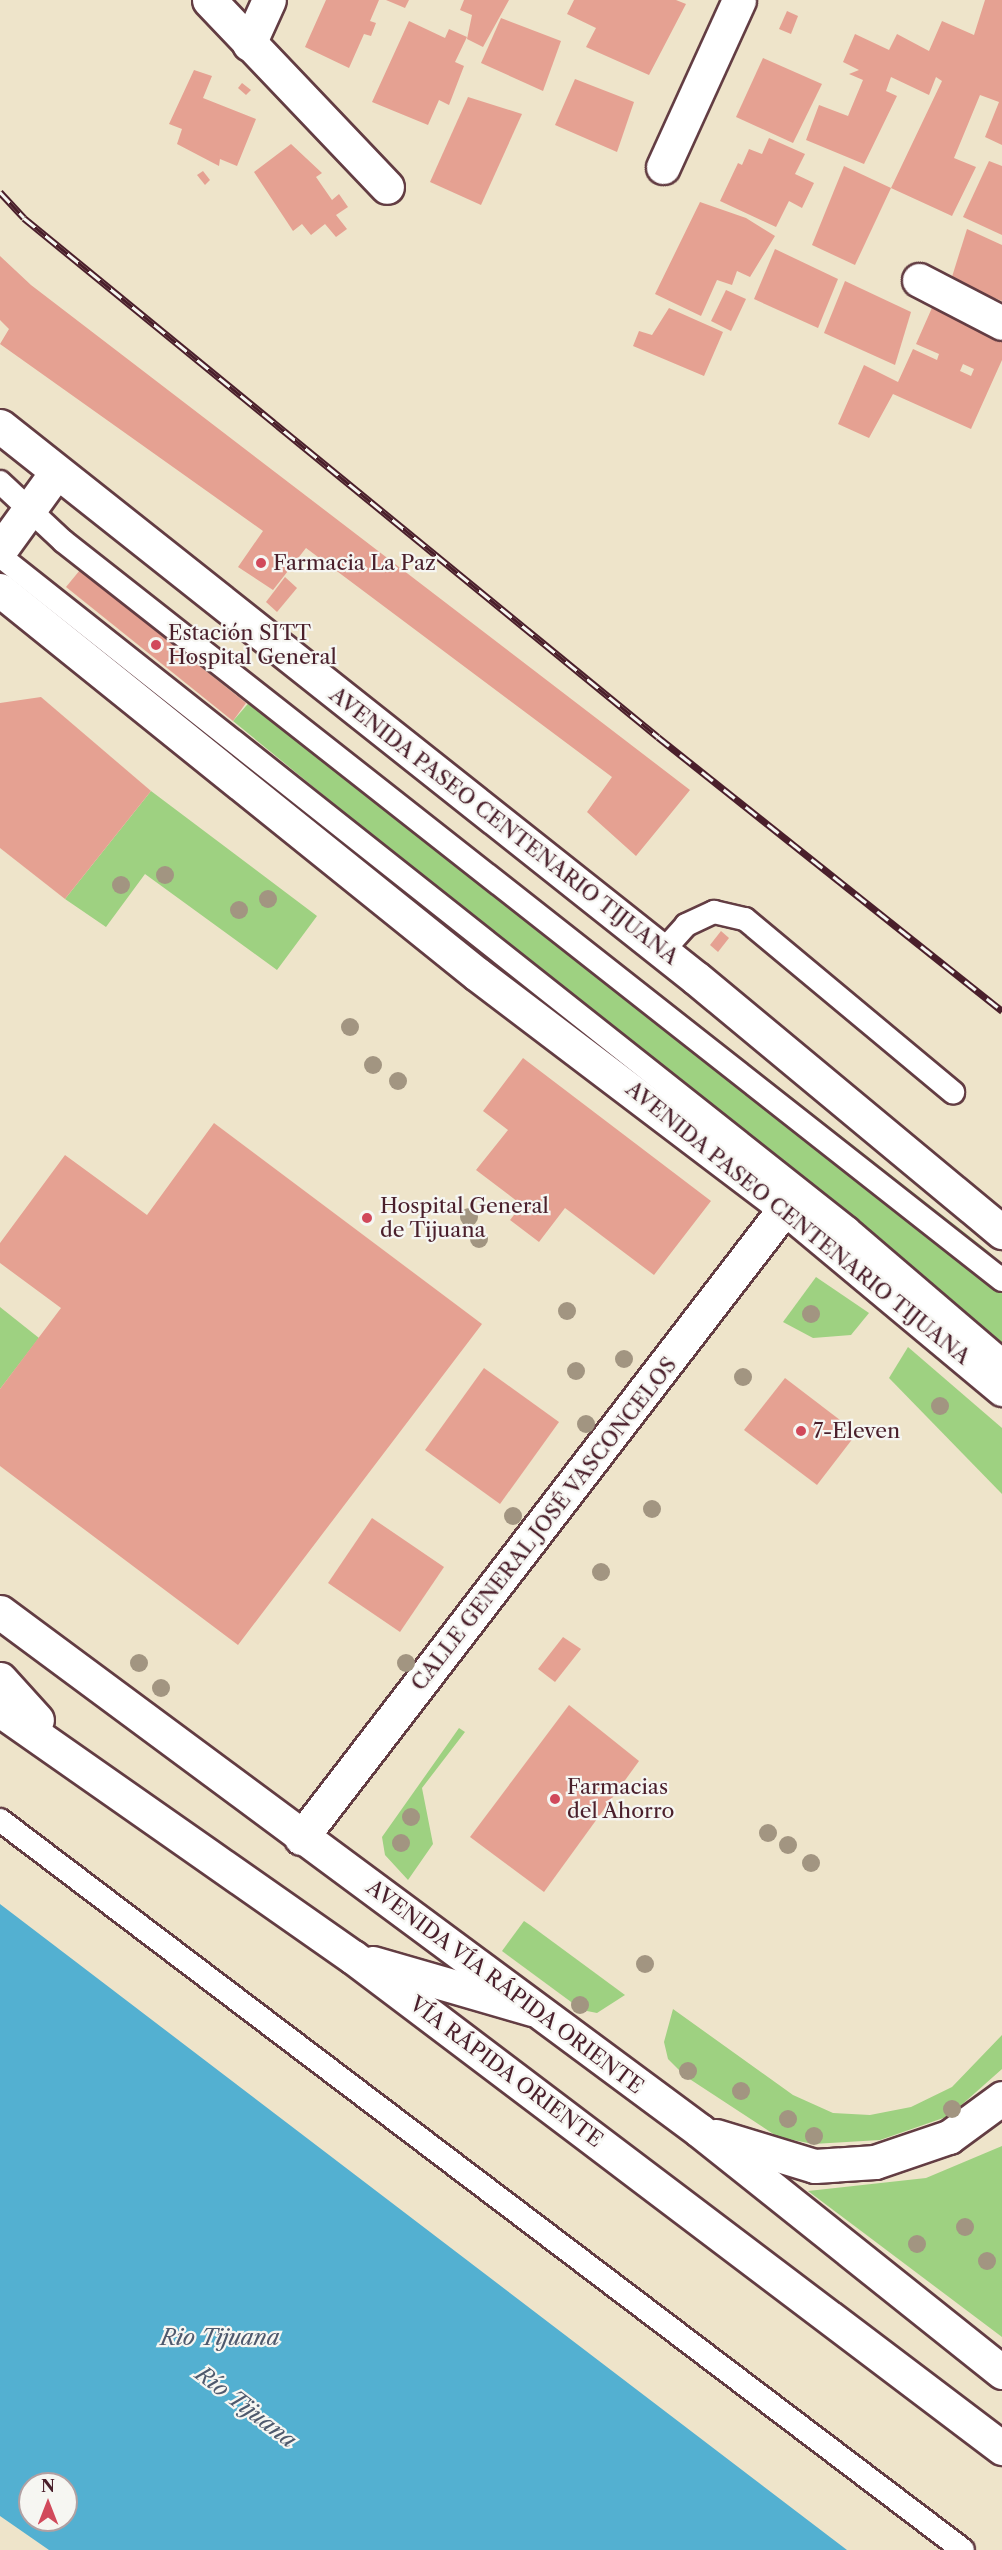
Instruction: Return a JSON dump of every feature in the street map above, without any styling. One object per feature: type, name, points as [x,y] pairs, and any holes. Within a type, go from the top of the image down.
[{"type":"main road","points":[[209,0],[387,188]]},
{"type":"main road","points":[[249,44],[269,0]]},
{"type":"main road","points":[[663,167],[739,0]]},
{"type":"main road","points":[[920,280],[1002,322]]},
{"type":"main road","name":"AVENIDA PASEO CENTENARIO TIJUANA","points":[[0,426],[56,474],[662,952],[1002,1232]]},
{"type":"main road","points":[[0,550],[56,474]]},
{"type":"main road","name":"AVENIDA PASEO CENTENARIO TIJUANA","points":[[0,590],[477,974],[785,1208],[1002,1389]]},
{"type":"main road","name":"CALLE GENERAL JOSÉ VASCONCELOS","points":[[301,1838],[785,1208]]},
{"type":"main road","name":"AVENIDA VÍA RÁPIDA ORIENTE","points":[[0,1612],[301,1838],[699,2130],[1002,2372]]},
{"type":"main road","points":[[0,1679],[81,1767]]},
{"type":"main road","name":"VÍA RÁPIDA ORIENTE","points":[[0,1710],[353,1957],[1002,2448]]},
{"type":"main road","points":[[353,1957],[532,2009]]},
{"type":"main road","points":[[699,2130],[815,2166],[875,2162],[949,2138],[1002,2098]]},
{"type":"lane","points":[[0,482],[29,510],[734,1073],[1002,1280]]},
{"type":"lane","points":[[0,556],[849,1229],[1002,1360]]},
{"type":"lane","points":[[662,952],[686,925],[714,912],[745,919],[953,1092]]},
{"type":"lane","points":[[0,1820],[963,2550]]},
{"type":"green space","points":[[265,684],[988,1251],[1002,1265],[1002,1351],[233,721]]},
{"type":"green space","points":[[151,791],[317,916],[277,970],[145,874],[106,927],[65,899]]},
{"type":"green space","points":[[816,1277],[869,1313],[851,1335],[813,1338],[783,1322]]},
{"type":"green space","points":[[0,1307],[39,1338],[0,1389]]},
{"type":"green space","points":[[908,1347],[1002,1428],[1002,1494],[889,1378]]},
{"type":"green space","points":[[459,1728],[465,1732],[422,1788],[433,1844],[408,1880],[385,1855],[382,1837]]},
{"type":"green space","points":[[524,1921],[625,1995],[597,2013],[582,2010],[502,1951]]},
{"type":"green space","points":[[673,2009],[793,2095],[833,2113],[870,2115],[911,2107],[952,2087],[1002,2035],[1002,2069],[949,2116],[880,2140],[813,2144],[778,2137],[685,2076],[668,2059],[664,2042]]},
{"type":"green space","points":[[1002,2146],[1002,2337],[808,2191],[926,2178]]},
{"type":"water","name":"Rio Tijuana","points":[[0,1904],[847,2550],[49,2550],[23,2532],[78,2532],[78,2472],[18,2472],[18,2528],[0,2516]]},
{"type":"building","points":[[326,0],[379,0],[370,21],[376,23],[371,36],[364,34],[349,68],[305,47]]},
{"type":"building","points":[[386,0],[409,0],[405,8]]},
{"type":"building","points":[[464,0],[509,0],[483,47],[467,39],[472,15],[460,10]]},
{"type":"building","points":[[574,0],[676,0],[686,4],[649,75],[586,47],[596,28],[567,14]]},
{"type":"building","points":[[985,0],[1002,0],[1002,145],[985,137],[999,102],[980,95],[954,158],[976,167],[952,216],[891,188],[942,81],[936,77],[929,95],[891,77],[886,91],[897,96],[864,164],[806,140],[819,105],[848,116],[863,80],[849,74],[859,70],[843,62],[855,34],[889,50],[897,34],[929,51],[942,21],[974,35]]},
{"type":"building","points":[[787,11],[798,16],[791,34],[779,29]]},
{"type":"building","points":[[501,18],[561,41],[543,91],[481,63]]},
{"type":"building","points":[[409,21],[445,38],[449,29],[467,37],[455,62],[464,66],[449,105],[439,100],[428,125],[372,102]]},
{"type":"building","points":[[763,58],[822,84],[793,143],[736,117]]},
{"type":"building","points":[[194,70],[212,76],[203,98],[256,119],[237,166],[220,159],[219,166],[177,144],[182,129],[169,124]]},
{"type":"building","points":[[575,79],[634,102],[617,152],[555,125]]},
{"type":"building","points":[[242,83],[251,90],[246,95],[238,88]]},
{"type":"building","points":[[468,97],[522,114],[481,205],[430,182]]},
{"type":"building","points":[[769,138],[805,154],[795,174],[814,183],[802,208],[789,201],[776,227],[720,201],[738,163],[742,165],[749,149],[762,154]]},
{"type":"building","points":[[291,144],[322,173],[316,177],[332,200],[339,194],[348,207],[336,215],[347,229],[336,237],[325,224],[311,235],[302,224],[293,231],[254,172]]},
{"type":"building","points":[[989,161],[1002,166],[1002,235],[963,217]]},
{"type":"building","points":[[844,166],[891,188],[855,265],[812,245]]},
{"type":"building","points":[[203,171],[210,180],[205,185],[197,175]]},
{"type":"building","points":[[700,202],[746,218],[775,236],[750,277],[737,271],[732,285],[717,280],[701,316],[655,294]]},
{"type":"building","points":[[967,229],[1002,245],[1002,301],[951,280]]},
{"type":"building","points":[[775,249],[838,279],[818,328],[754,299]]},
{"type":"building","points":[[0,256],[31,285],[690,790],[636,856],[587,812],[612,777],[306,548],[273,590],[238,567],[263,531],[0,344],[9,329],[0,320]]},
{"type":"building","points":[[845,281],[911,312],[895,365],[824,333]]},
{"type":"building","points":[[726,290],[746,299],[731,331],[711,321]]},
{"type":"building","points":[[935,301],[1002,332],[1002,360],[971,429],[893,394],[869,438],[838,424],[864,365],[898,382],[913,349],[937,360],[939,354],[916,344]],"holes":[[[963,364],[974,369],[971,376],[960,371]]]},
{"type":"building","points":[[669,308],[723,332],[704,376],[633,346],[639,331],[652,335]]},
{"type":"building","name":"Estación SITT Hospital General","points":[[80,570],[246,703],[233,721],[66,587]]},
{"type":"building","points":[[285,577],[297,588],[277,612],[266,602]]},
{"type":"building","points":[[41,697],[151,791],[65,899],[0,848],[0,703]]},
{"type":"building","points":[[721,931],[729,938],[718,952],[710,945]]},
{"type":"building","points":[[523,1058],[711,1201],[654,1275],[565,1208],[539,1242],[510,1220],[522,1205],[476,1170],[508,1130],[483,1111]]},
{"type":"building","points":[[214,1123],[482,1324],[238,1645],[0,1466],[0,1389],[61,1308],[0,1263],[0,1243],[65,1155],[147,1215]]},
{"type":"building","points":[[484,1368],[559,1422],[500,1504],[425,1450]]},
{"type":"building","name":"7-Eleven","points":[[785,1378],[857,1433],[817,1485],[744,1430]]},
{"type":"building","points":[[372,1518],[444,1567],[400,1632],[328,1583]]},
{"type":"building","points":[[563,1637],[581,1649],[555,1682],[538,1669]]},
{"type":"building","name":"Farmacias del Ahorro","points":[[569,1705],[639,1761],[544,1892],[470,1837]]},
{"type":"railway","points":[[0,192],[24,218],[658,737],[1002,1011]]},
{"type":"place","name":"Farmacia La Paz","points":[[261,563]]},
{"type":"place","name":"Estación SITT Hospital General","points":[[156,645]]},
{"type":"place","name":"Hospital General de Tijuana","points":[[367,1218]]},
{"type":"place","name":"7-Eleven","points":[[801,1431]]},
{"type":"place","name":"Farmacias del Ahorro","points":[[555,1799]]},
{"type":"water label","name":"Río Tijuana","points":[[246,2407]]}]
